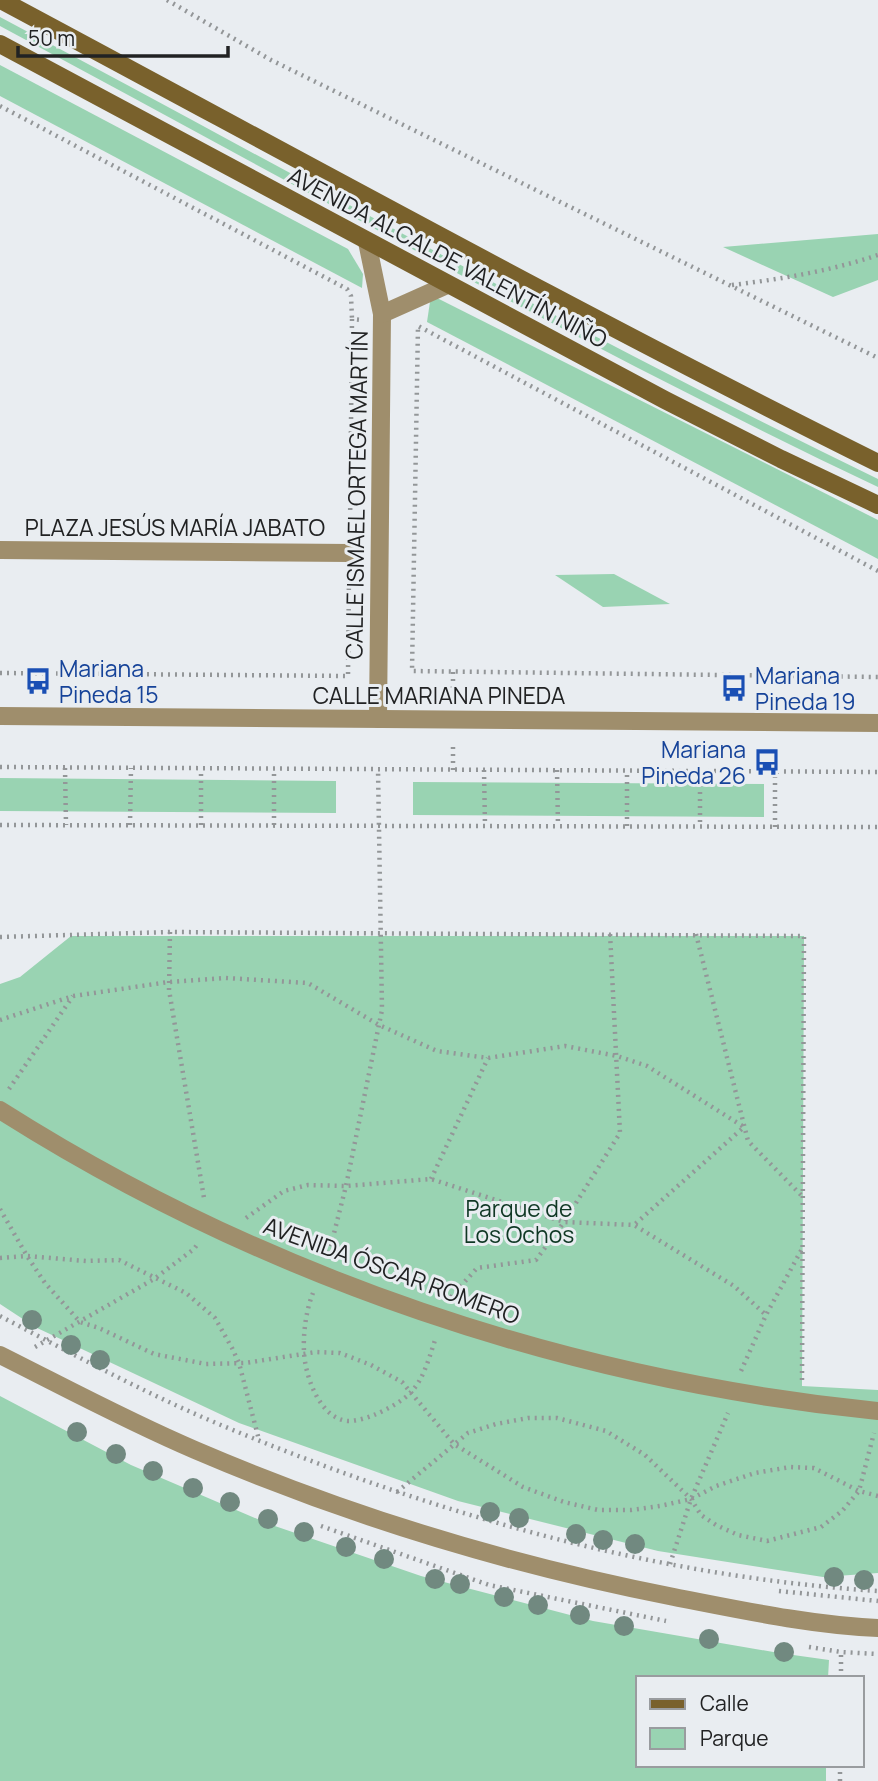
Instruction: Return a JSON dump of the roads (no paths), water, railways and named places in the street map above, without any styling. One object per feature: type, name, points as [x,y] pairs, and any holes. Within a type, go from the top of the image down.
[{"type":"main road","name":"AVENIDA ALCALDE VALENTÍN NIÑO","points":[[1,0],[543,292],[878,463]]},
{"type":"main road","name":"AVENIDA ALCALDE VALENTÍN NIÑO","points":[[0,44],[665,400],[878,505]]},
{"type":"street","name":"CALLE ISMAEL ORTEGA MARTÍN","points":[[367,242],[382,314],[378,719]]},
{"type":"street","name":"CALLE ISMAEL ORTEGA MARTÍN","points":[[382,314],[447,285]]},
{"type":"street","name":"PLAZA JESÚS MARÍA JABATO","points":[[0,550],[350,553]]},
{"type":"street","name":"CALLE MARIANA PINEDA","points":[[0,716],[878,723]]},
{"type":"street","name":"AVENIDA ÓSCAR ROMERO","points":[[3,1102],[114,1178],[209,1225],[320,1273],[442,1318],[533,1346],[632,1371],[802,1402],[878,1411]]},
{"type":"street","points":[[0,1355],[194,1450],[339,1507],[453,1543],[585,1579],[731,1608],[834,1625],[878,1628]]},
{"type":"place","name":"Mariana Pineda 15","points":[[38,681]]},
{"type":"place","name":"Mariana Pineda 19","points":[[734,688]]},
{"type":"place","name":"Mariana Pineda 26","points":[[767,762]]},
{"type":"park label","name":"Parque de Los Ochos","points":[[519,1221]]}]
